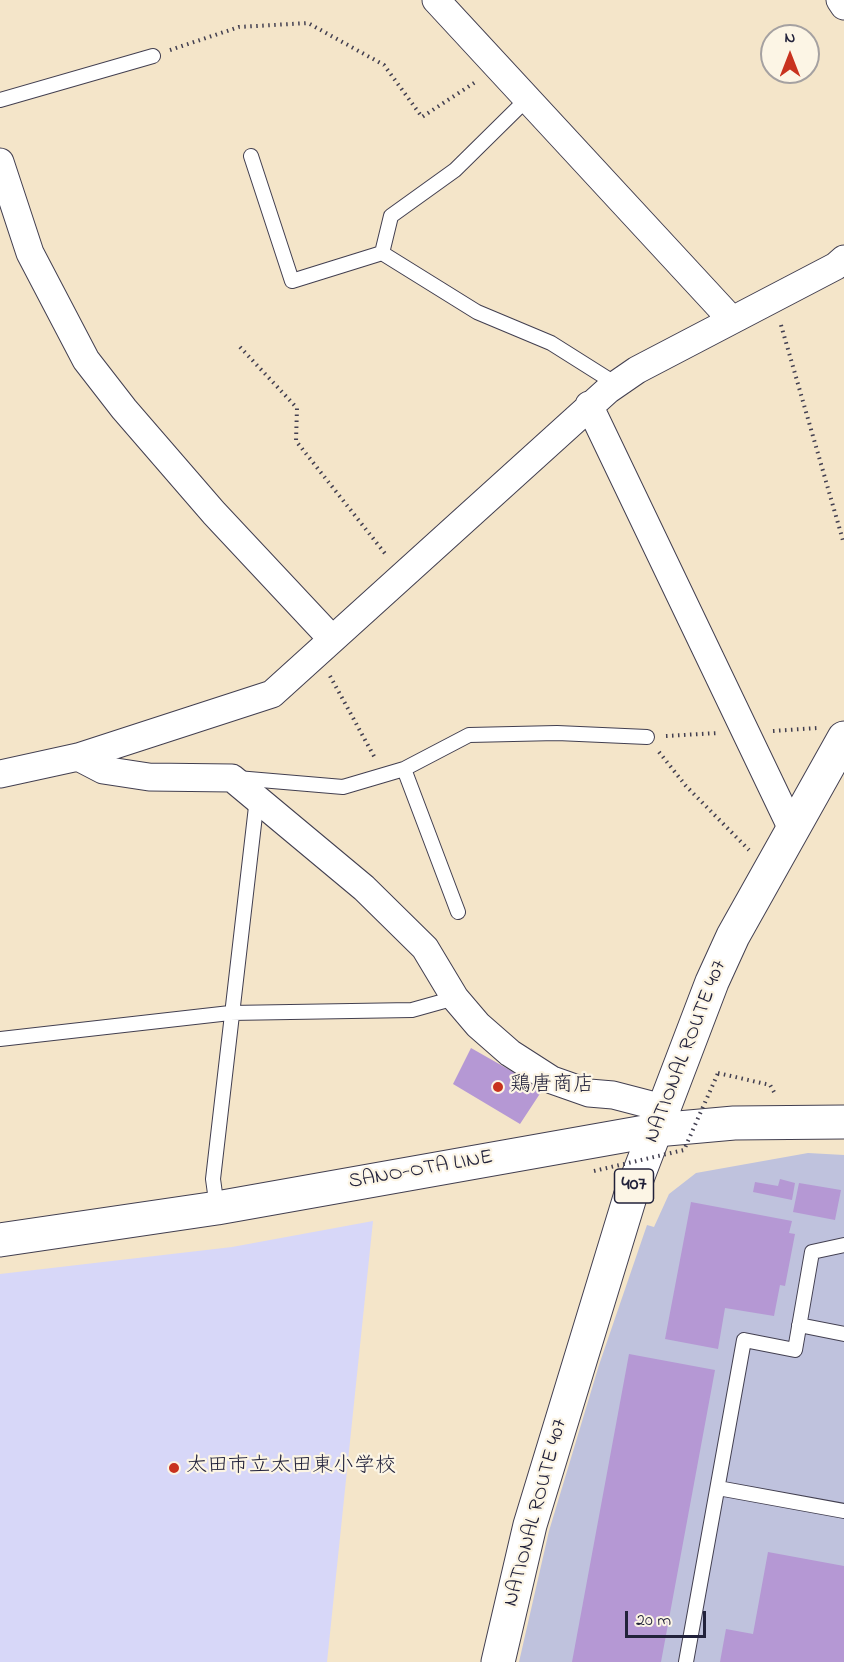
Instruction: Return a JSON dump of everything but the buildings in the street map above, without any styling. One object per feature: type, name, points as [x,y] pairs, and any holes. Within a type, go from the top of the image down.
[{"type":"main road","name":"NATIONAL ROUTE 407","points":[[498,1662],[530,1526],[630,1197],[712,982],[733,936],[792,829],[835,732]]},
{"type":"main road","name":"SANO-OTA LINE","points":[[0,1240],[217,1208],[660,1119],[734,1123],[844,1122]]},
{"type":"street","points":[[436,0],[731,319]]},
{"type":"street","points":[[840,0],[844,6]]},
{"type":"street","points":[[0,162],[30,253],[86,360],[124,409],[325,646]]},
{"type":"street","points":[[0,774],[78,757],[272,694],[588,405],[616,384],[844,259]]},
{"type":"street","points":[[588,405],[792,829]]},
{"type":"street","points":[[78,757],[103,770],[149,777],[232,778],[257,796],[364,888],[425,948],[455,998],[478,1025],[510,1053],[552,1080],[588,1093],[614,1095],[660,1119]]},
{"type":"lane","points":[[0,100],[153,56]]},
{"type":"lane","points":[[382,253],[391,216],[455,170],[527,99]]},
{"type":"lane","points":[[251,156],[292,281],[382,253],[477,312],[551,343],[616,384]]},
{"type":"lane","points":[[232,778],[343,787],[404,769],[469,735],[557,733],[647,737]]},
{"type":"lane","points":[[404,769],[458,912]]},
{"type":"lane","points":[[217,1208],[213,1179],[230,1013],[257,796]]},
{"type":"lane","points":[[0,1039],[230,1013],[412,1010],[455,998]]},
{"type":"lane","points":[[686,1662],[744,1340],[795,1350],[812,1252],[844,1245]]},
{"type":"lane","points":[[799,1325],[844,1334]]},
{"type":"lane","points":[[718,1488],[844,1511]]},
{"type":"path","points":[[153,56],[239,27],[308,23],[384,65],[422,117],[498,67]]},
{"type":"path","points":[[774,298],[844,544]]},
{"type":"path","points":[[240,347],[297,408],[296,441],[402,575]]},
{"type":"path","points":[[325,646],[384,775]]},
{"type":"path","points":[[647,737],[807,730],[835,732]]},
{"type":"path","points":[[647,737],[686,786],[769,870]]},
{"type":"path","points":[[594,1171],[684,1150],[718,1073],[770,1085],[775,1093]]},
{"type":"shaded area","points":[[808,1153],[844,1155],[844,1662],[519,1662],[549,1531],[599,1365],[647,1225],[654,1227],[669,1194],[696,1173]]},
{"type":"shaded area","name":"太田市立太田東小学校","points":[[373,1221],[327,1662],[0,1662],[0,1274],[232,1247]]},
{"type":"place","name":"鶏唐商店","points":[[498,1087]]},
{"type":"place","name":"太田市立太田東小学校","points":[[174,1468]]}]
